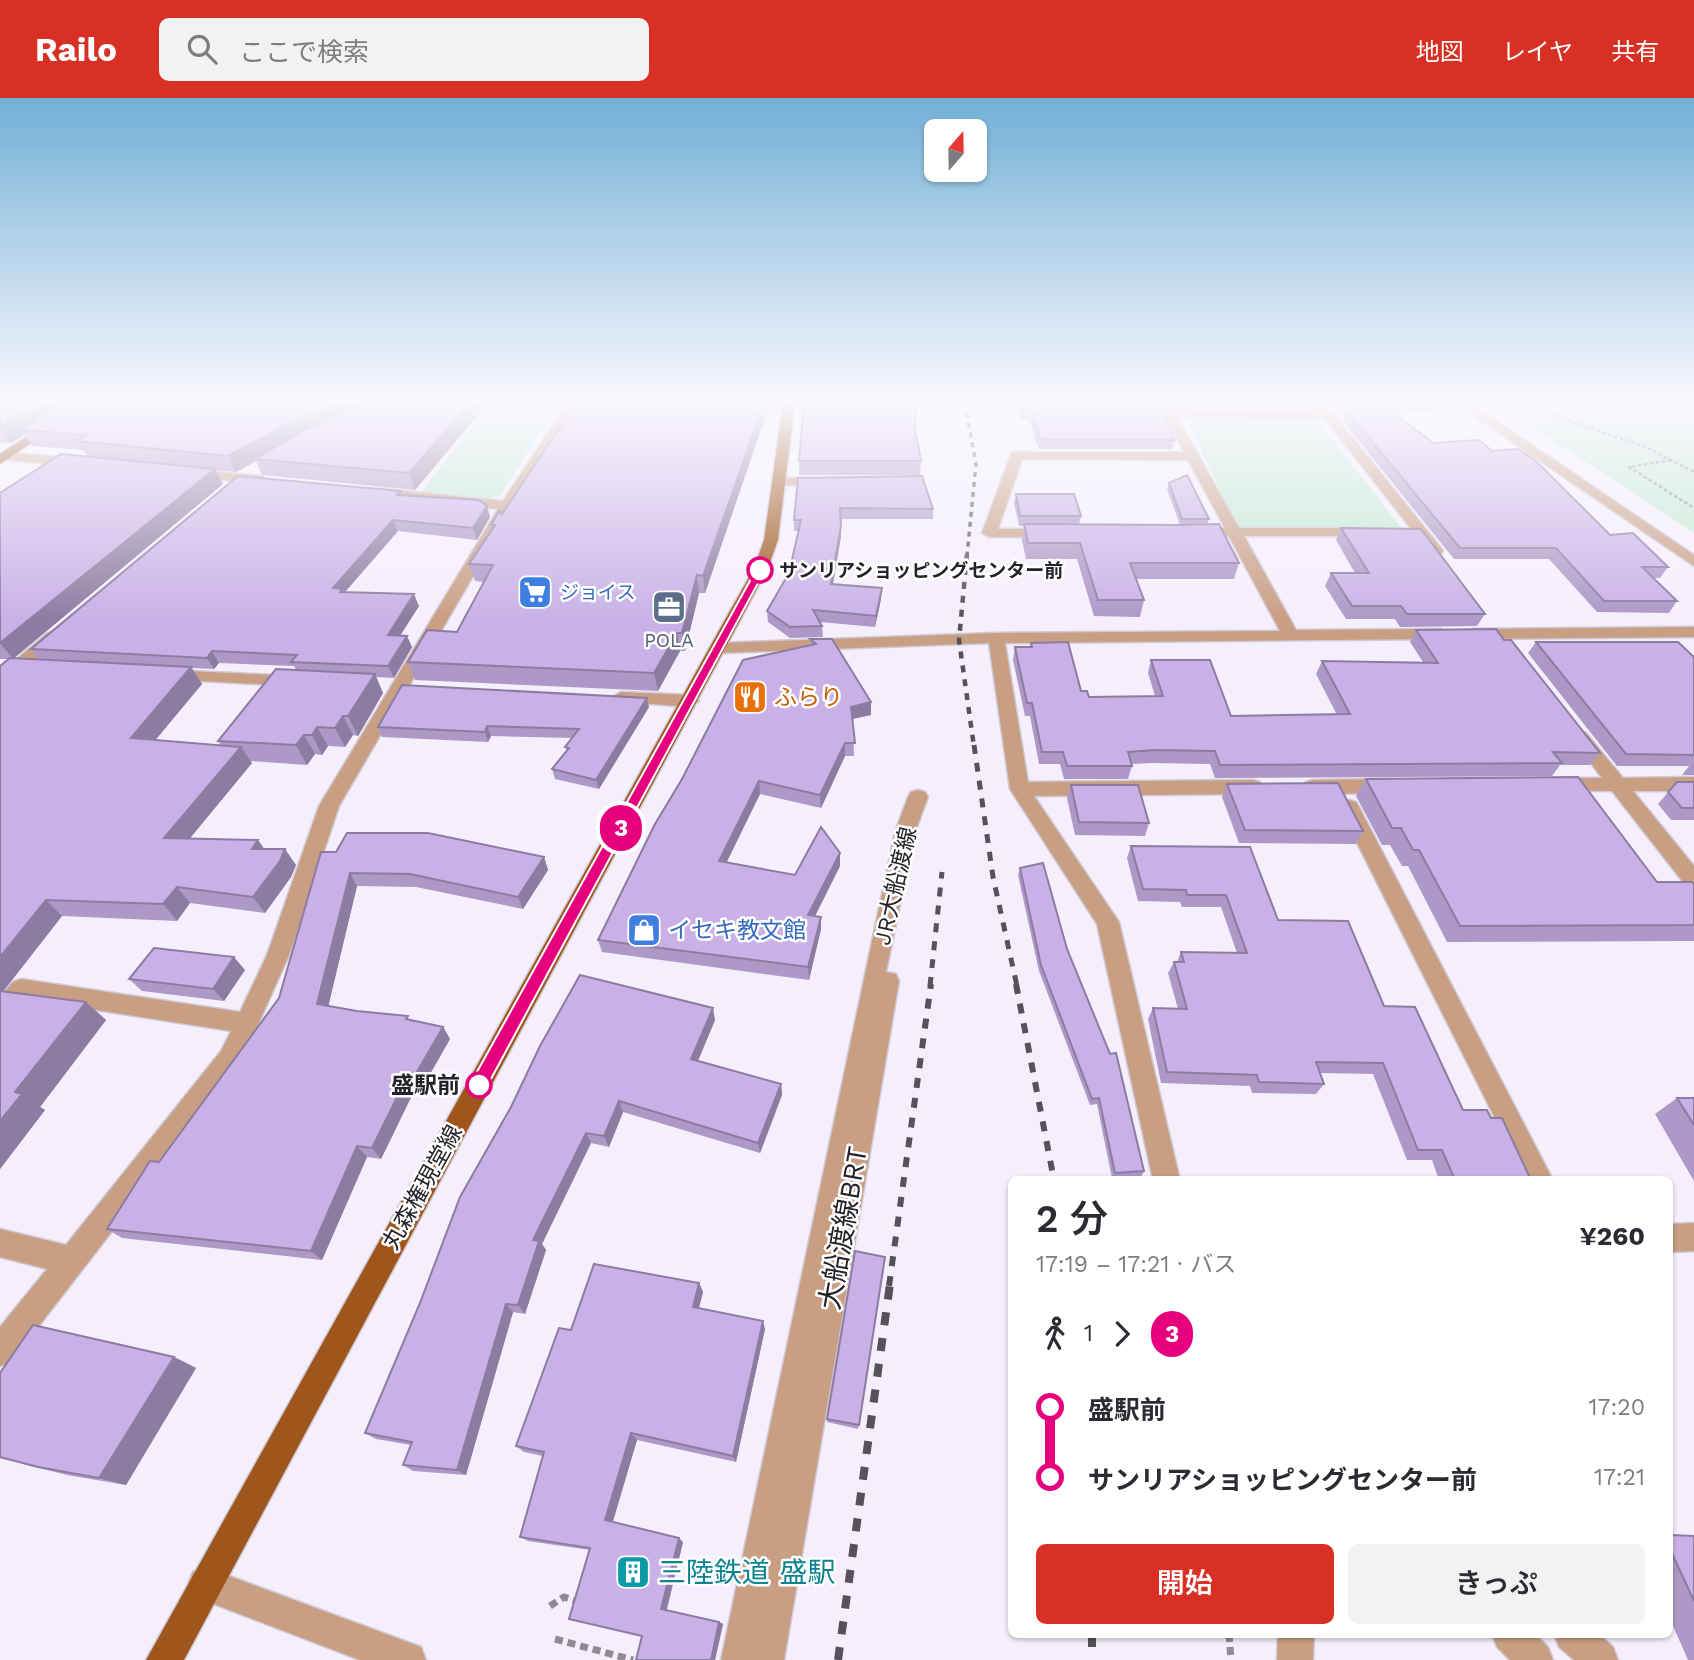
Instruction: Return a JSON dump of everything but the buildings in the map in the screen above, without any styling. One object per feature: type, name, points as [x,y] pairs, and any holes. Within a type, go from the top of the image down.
[{"type":"main road","name":"丸森権現堂線","points":[[164,1660],[761,568],[771,540],[780,476]]},
{"type":"street","points":[[217,476],[281,482]]},
{"type":"street","points":[[221,496],[245,476]]},
{"type":"street","points":[[0,1351],[230,1059],[278,955],[329,806],[392,686],[527,476]]},
{"type":"street","points":[[1009,476],[989,533],[1071,533]]},
{"type":"street","points":[[1204,476],[1290,634]]},
{"type":"street","points":[[1381,476],[1445,563]]},
{"type":"street","points":[[1569,476],[1694,562]]},
{"type":"street","points":[[779,482],[847,482]]},
{"type":"street","points":[[361,491],[507,506]]},
{"type":"street","points":[[1180,532],[1422,532]]},
{"type":"street","points":[[1483,614],[1516,655]]},
{"type":"street","points":[[0,682],[8,667],[67,625]]},
{"type":"street","points":[[719,648],[996,638],[1694,632]]},
{"type":"street","points":[[996,638],[1020,789],[1108,922],[1166,1176]]},
{"type":"street","points":[[8,667],[43,669]]},
{"type":"street","points":[[153,674],[317,682]]},
{"type":"street","points":[[392,686],[427,687]]},
{"type":"street","points":[[607,696],[690,701]]},
{"type":"street","points":[[1567,720],[1694,881]]},
{"type":"street","points":[[1534,785],[1694,784]]},
{"type":"street","points":[[1297,787],[1408,786]]},
{"type":"street","points":[[1020,789],[1269,787]]},
{"type":"street","points":[[1339,787],[1538,1176]]},
{"type":"street","name":"JR大船渡線","points":[[874,976],[905,832],[918,797]]},
{"type":"street","name":"大船渡線BRT","points":[[748,1657],[917,834],[918,797]]},
{"type":"street","name":"大船渡線BRT","points":[[748,1657],[874,976]]},
{"type":"street","points":[[0,1013],[21,989],[246,1023]]},
{"type":"street","points":[[1673,1238],[1694,1237]]},
{"type":"street","points":[[0,1243],[71,1261]]},
{"type":"street","points":[[205,1584],[408,1660]]},
{"type":"street","points":[[1295,1660],[1296,1638]]},
{"type":"street","points":[[1514,1638],[1535,1660]]},
{"type":"street","points":[[1577,1638],[1601,1660]]},
{"type":"street","points":[[1593,1638],[1601,1660]]},
{"type":"path","points":[[1643,476],[1694,508]]},
{"type":"path","points":[[550,1606],[564,1597],[582,1602]]},
{"type":"path","points":[[1229,1638],[1231,1660]]},
{"type":"path","points":[[555,1639],[634,1660]]},
{"type":"green space","points":[[434,476],[513,476],[500,496],[487,499],[421,492]]},
{"type":"green space","points":[[1213,476],[1361,476],[1402,529],[1238,529]]},
{"type":"green space","points":[[1607,476],[1694,476],[1694,533]]},
{"type":"railway","points":[[967,556],[975,476]]},
{"type":"railway","points":[[967,554],[959,640],[974,747]]},
{"type":"railway","points":[[974,745],[993,877],[1017,986]]},
{"type":"railway","points":[[930,986],[942,872]]},
{"type":"railway","points":[[889,1286],[931,984]]},
{"type":"railway","points":[[1016,984],[1053,1176]]},
{"type":"railway","points":[[838,1660],[890,1284]]},
{"type":"railway","points":[[1092,1638],[1092,1660]]},
{"type":"bus line","name":"3","points":[[479,1085],[760,570]]},
{"type":"place","name":"サンリアショッピングセンター前","points":[[760,570]]},
{"type":"place","name":"ジョイス","points":[[535,592]]},
{"type":"place","name":"POLA","points":[[669,607]]},
{"type":"place","name":"ふらり","points":[[750,697]]},
{"type":"place","name":"イセキ教文館","points":[[644,930]]},
{"type":"place","name":"盛駅前","points":[[479,1085]]},
{"type":"place","name":"三陸鉄道 盛駅","points":[[633,1572]]}]
